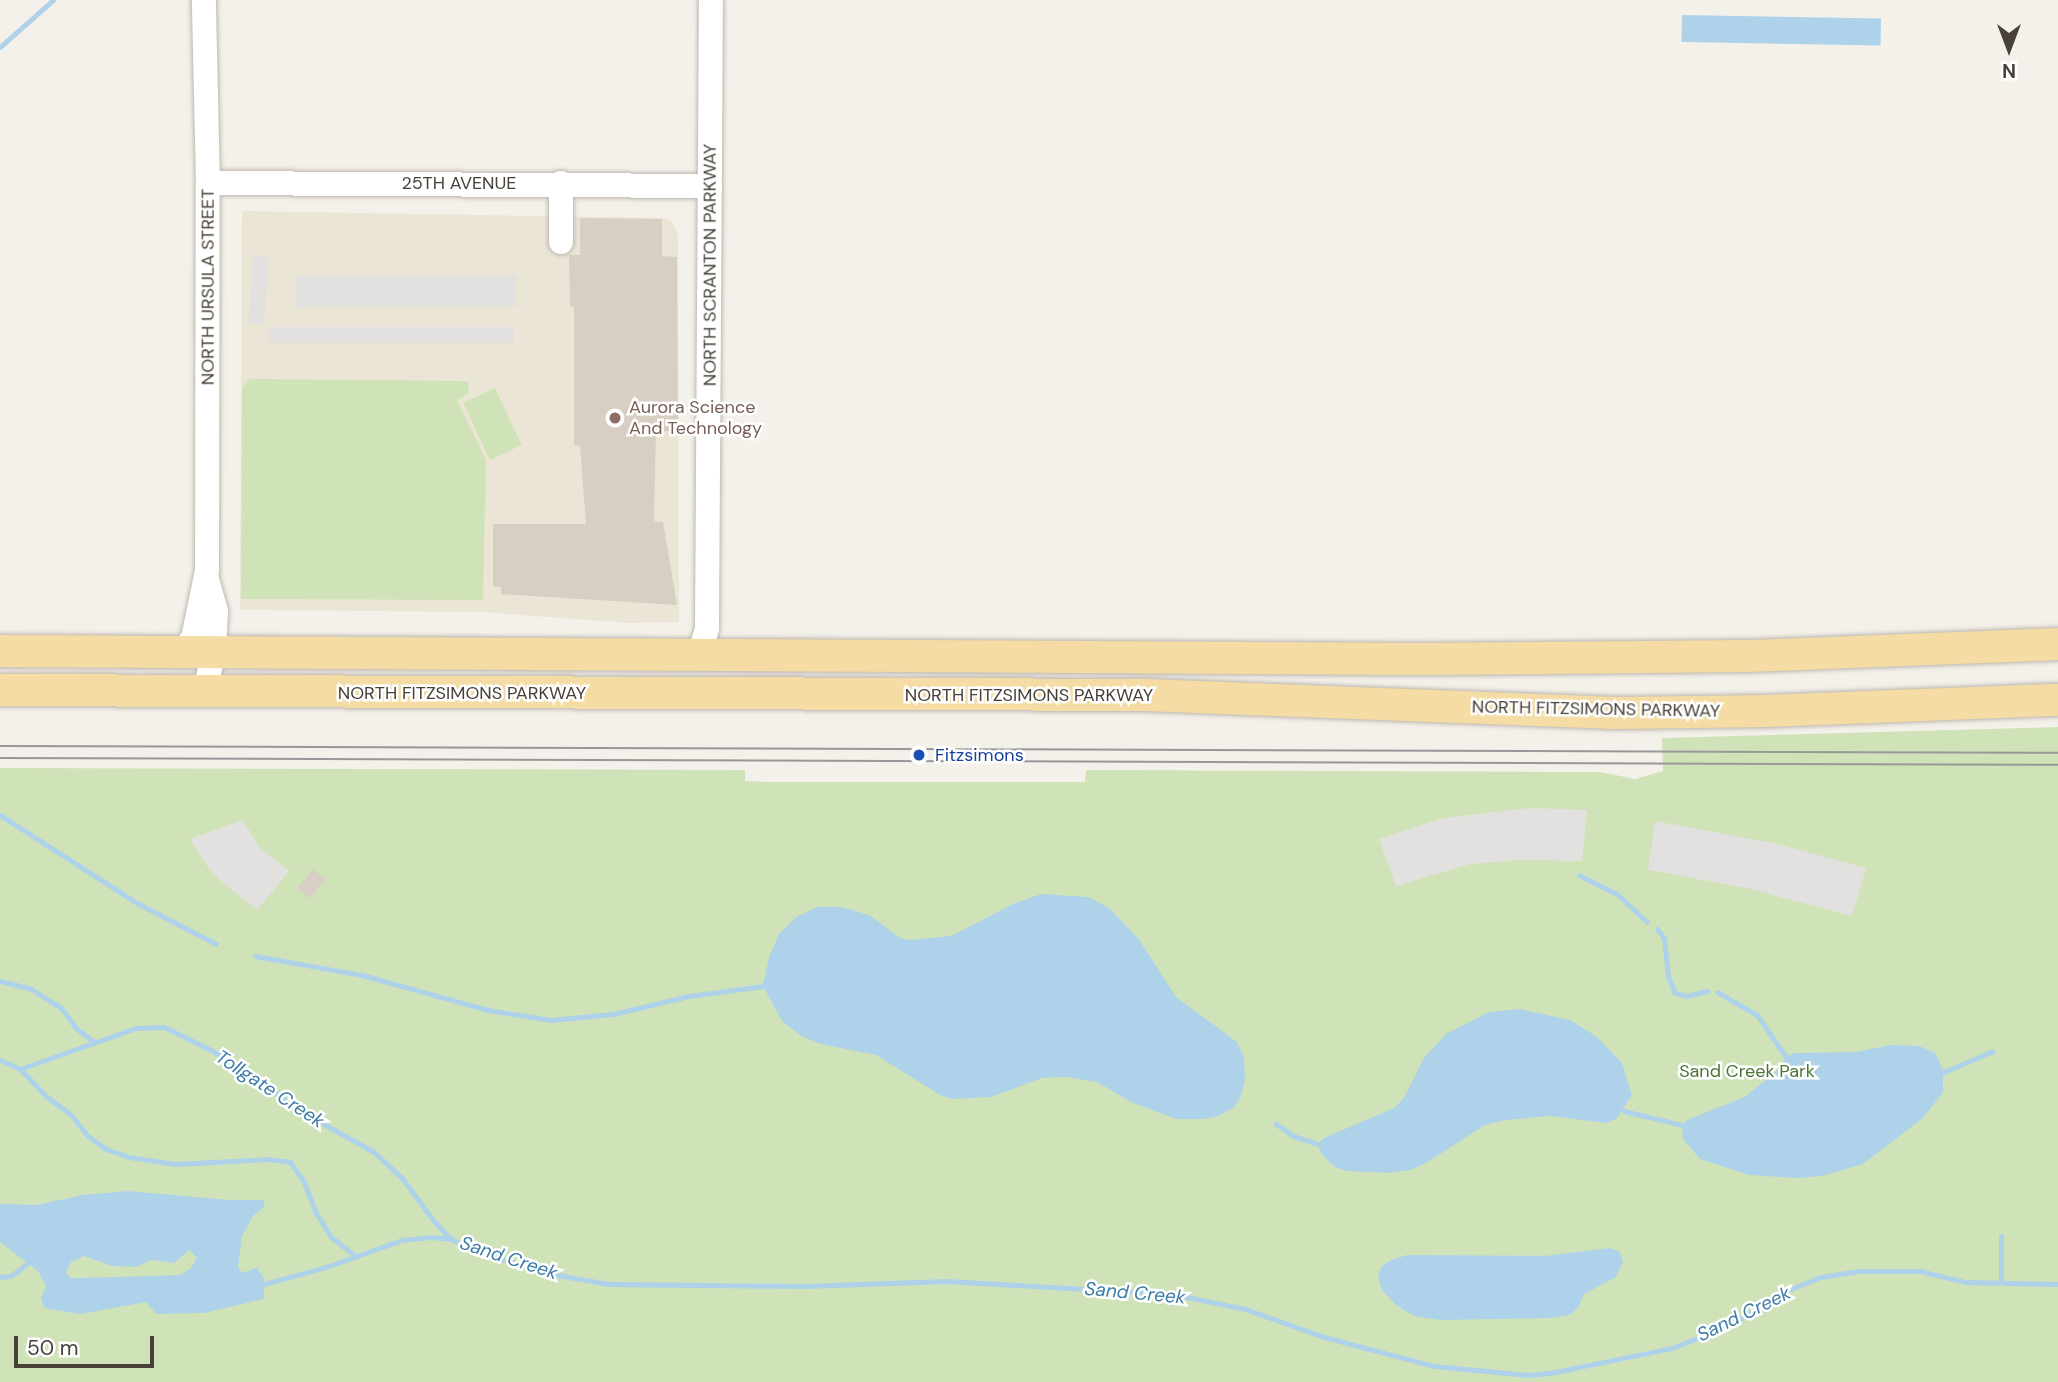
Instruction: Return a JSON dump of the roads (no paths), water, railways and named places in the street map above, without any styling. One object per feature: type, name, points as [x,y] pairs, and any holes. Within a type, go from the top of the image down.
[{"type":"main road","name":"NORTH FITZSIMONS PARKWAY","points":[[0,651],[1428,659],[1749,656],[2058,644]]},
{"type":"main road","name":"NORTH FITZSIMONS PARKWAY","points":[[0,690],[1145,695],[1610,713],[1780,711],[2058,700]]},
{"type":"street","name":"NORTH URSULA STREET","points":[[181,652],[193,638],[206,575],[208,183],[204,0]]},
{"type":"street","name":"NORTH SCRANTON PARKWAY","points":[[699,655],[708,628],[711,0]]},
{"type":"street","name":"25TH AVENUE","points":[[208,183],[561,183],[710,186]]},
{"type":"street","points":[[561,183],[561,242]]},
{"type":"street","name":"NORTH URSULA STREET","points":[[205,691],[214,651],[216,611],[206,575]]},
{"type":"water","points":[[1682,15],[1881,18],[1880,45],[1682,42]]},
{"type":"water","points":[[1041,894],[1088,897],[1109,908],[1138,938],[1176,997],[1237,1042],[1244,1057],[1245,1079],[1241,1097],[1234,1107],[1219,1116],[1176,1119],[1131,1102],[1097,1082],[1067,1077],[1042,1078],[991,1097],[952,1099],[940,1095],[876,1055],[821,1044],[801,1036],[782,1021],[763,986],[769,957],[779,934],[796,917],[817,907],[841,907],[871,916],[900,938],[911,940],[951,936],[1013,904]]},
{"type":"water","points":[[1520,1009],[1570,1020],[1597,1037],[1622,1063],[1632,1095],[1616,1119],[1606,1123],[1550,1116],[1505,1120],[1485,1125],[1426,1163],[1410,1170],[1389,1173],[1346,1171],[1333,1166],[1321,1153],[1317,1144],[1324,1138],[1394,1108],[1404,1098],[1424,1058],[1446,1034],[1489,1012]]},
{"type":"water","points":[[1891,1045],[1919,1046],[1935,1053],[1943,1069],[1943,1092],[1923,1118],[1863,1164],[1822,1176],[1797,1178],[1749,1175],[1700,1159],[1683,1139],[1682,1125],[1687,1120],[1745,1097],[1777,1070],[1786,1057],[1794,1053],[1856,1052]]},
{"type":"water","points":[[128,1191],[229,1200],[263,1200],[265,1206],[253,1216],[242,1236],[238,1267],[242,1273],[257,1268],[264,1279],[264,1299],[204,1313],[156,1314],[146,1302],[80,1314],[44,1308],[41,1298],[46,1286],[38,1271],[0,1242],[0,1204],[36,1205],[83,1195]],"holes":[[[189,1250],[197,1258],[191,1268],[180,1275],[71,1278],[66,1273],[71,1262],[84,1256],[112,1266],[136,1267],[152,1260],[174,1263]]]},
{"type":"water","points":[[1610,1248],[1619,1251],[1623,1262],[1616,1277],[1584,1294],[1578,1308],[1569,1315],[1550,1318],[1439,1320],[1414,1316],[1396,1305],[1382,1290],[1378,1276],[1381,1267],[1391,1260],[1407,1255],[1544,1256]]},
{"type":"waterway","points":[[0,47],[53,0]]},
{"type":"waterway","points":[[0,815],[137,903],[216,944]]},
{"type":"waterway","points":[[1579,875],[1617,894],[1647,922]]},
{"type":"waterway","points":[[1657,929],[1664,938],[1668,976],[1675,993],[1687,996],[1707,991]]},
{"type":"waterway","points":[[255,956],[362,975],[487,1010],[551,1020],[613,1014],[689,996],[763,986]]},
{"type":"waterway","name":"Tollgate Creek","points":[[0,981],[31,989],[61,1008],[77,1029],[94,1042]]},
{"type":"waterway","points":[[1717,992],[1757,1015],[1786,1057]]},
{"type":"waterway","name":"Tollgate Creek","points":[[20,1069],[136,1028],[164,1027],[233,1061],[300,1111],[374,1152],[402,1178],[433,1220],[451,1239]]},
{"type":"waterway","points":[[1944,1072],[1993,1051]]},
{"type":"waterway","name":"Tollgate Creek","points":[[0,1060],[20,1069],[46,1096],[70,1114],[88,1136],[106,1149],[129,1157],[175,1164],[269,1159],[290,1162],[304,1182],[316,1213],[331,1237],[355,1256]]},
{"type":"waterway","points":[[1624,1111],[1682,1125]]},
{"type":"waterway","points":[[1276,1124],[1293,1136],[1317,1144]]},
{"type":"waterway","points":[[2001,1236],[2001,1282]]},
{"type":"waterway","name":"Sand Creek","points":[[257,1286],[326,1267],[402,1240],[431,1237],[451,1239],[481,1253],[552,1274],[608,1284],[807,1286],[946,1281],[1172,1294],[1245,1309],[1324,1337],[1434,1366],[1528,1375],[1672,1348],[1732,1324],[1786,1291],[1821,1277],[1858,1271],[1920,1271],[1965,1282],[2058,1284]]},
{"type":"waterway","name":"Sand Creek","points":[[0,1277],[11,1276],[33,1259]]},
{"type":"tram line","points":[[0,746],[2058,753]]},
{"type":"tram line","points":[[0,758],[2058,765]]},
{"type":"place","name":"Aurora Science And Technology","points":[[615,418]]},
{"type":"place","name":"Fitzsimons","points":[[919,755]]},
{"type":"park label","name":"Sand Creek Park","points":[[1747,1071]]}]
